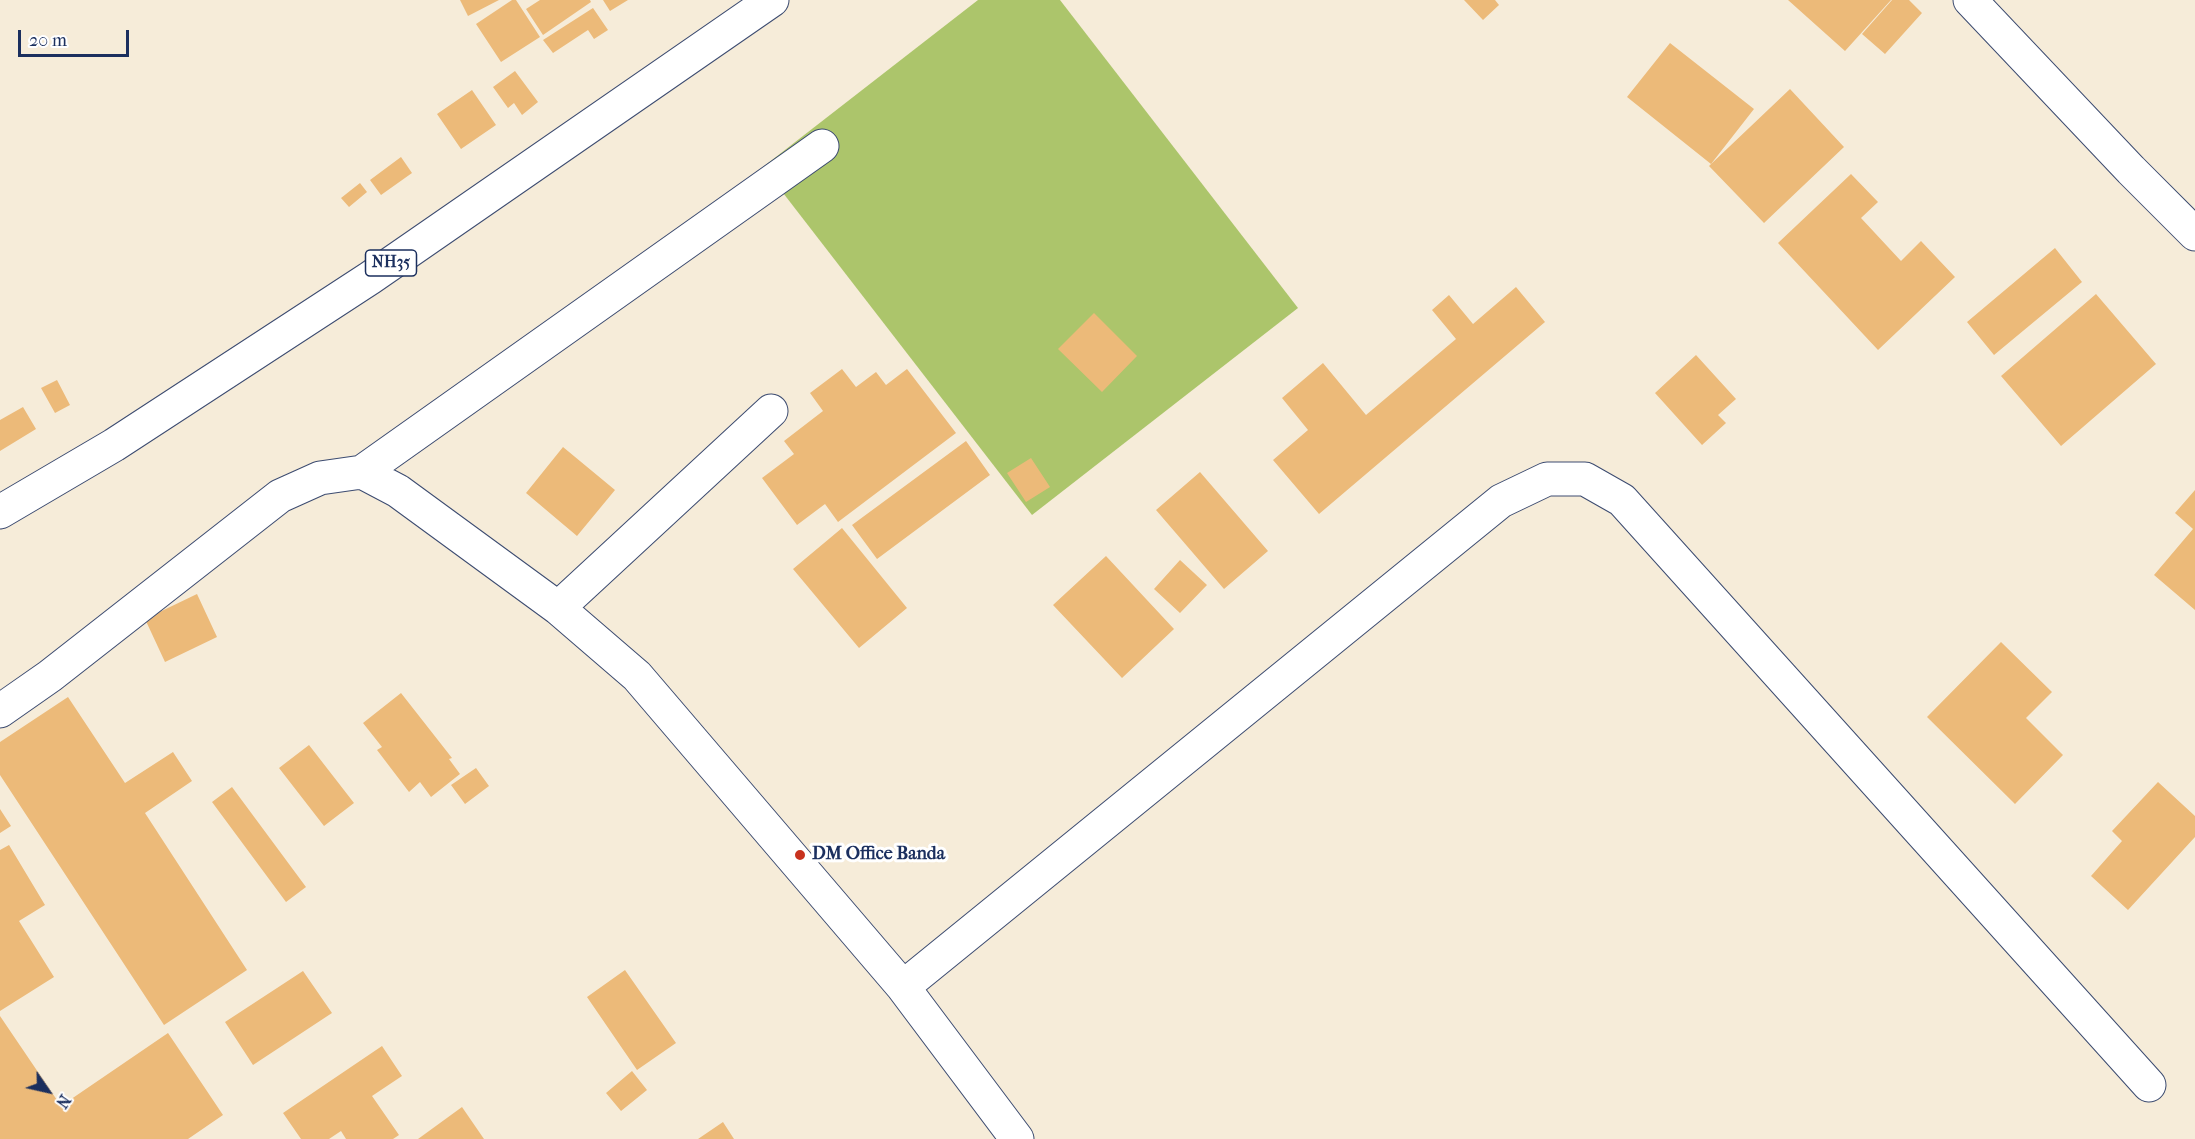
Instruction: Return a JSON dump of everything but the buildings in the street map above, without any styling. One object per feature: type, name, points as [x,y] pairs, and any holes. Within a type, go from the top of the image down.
[{"type":"main road","name":"NH35","points":[[0,512],[114,445],[369,278],[772,0]]},
{"type":"main road","points":[[1982,6],[2131,170],[2195,234]]},
{"type":"main road","points":[[0,711],[50,676],[280,496],[320,478],[362,472],[822,146]]},
{"type":"main road","points":[[558,608],[771,411]]},
{"type":"main road","points":[[362,472],[398,491],[558,608],[637,675],[903,987],[1017,1139]]},
{"type":"main road","points":[[903,987],[1501,501],[1547,479],[1585,479],[1622,500],[2149,1085]]},
{"type":"green space","points":[[978,0],[1060,0],[1298,308],[1032,515],[763,167]]},
{"type":"place","name":"DM Office Banda","points":[[800,855]]}]
